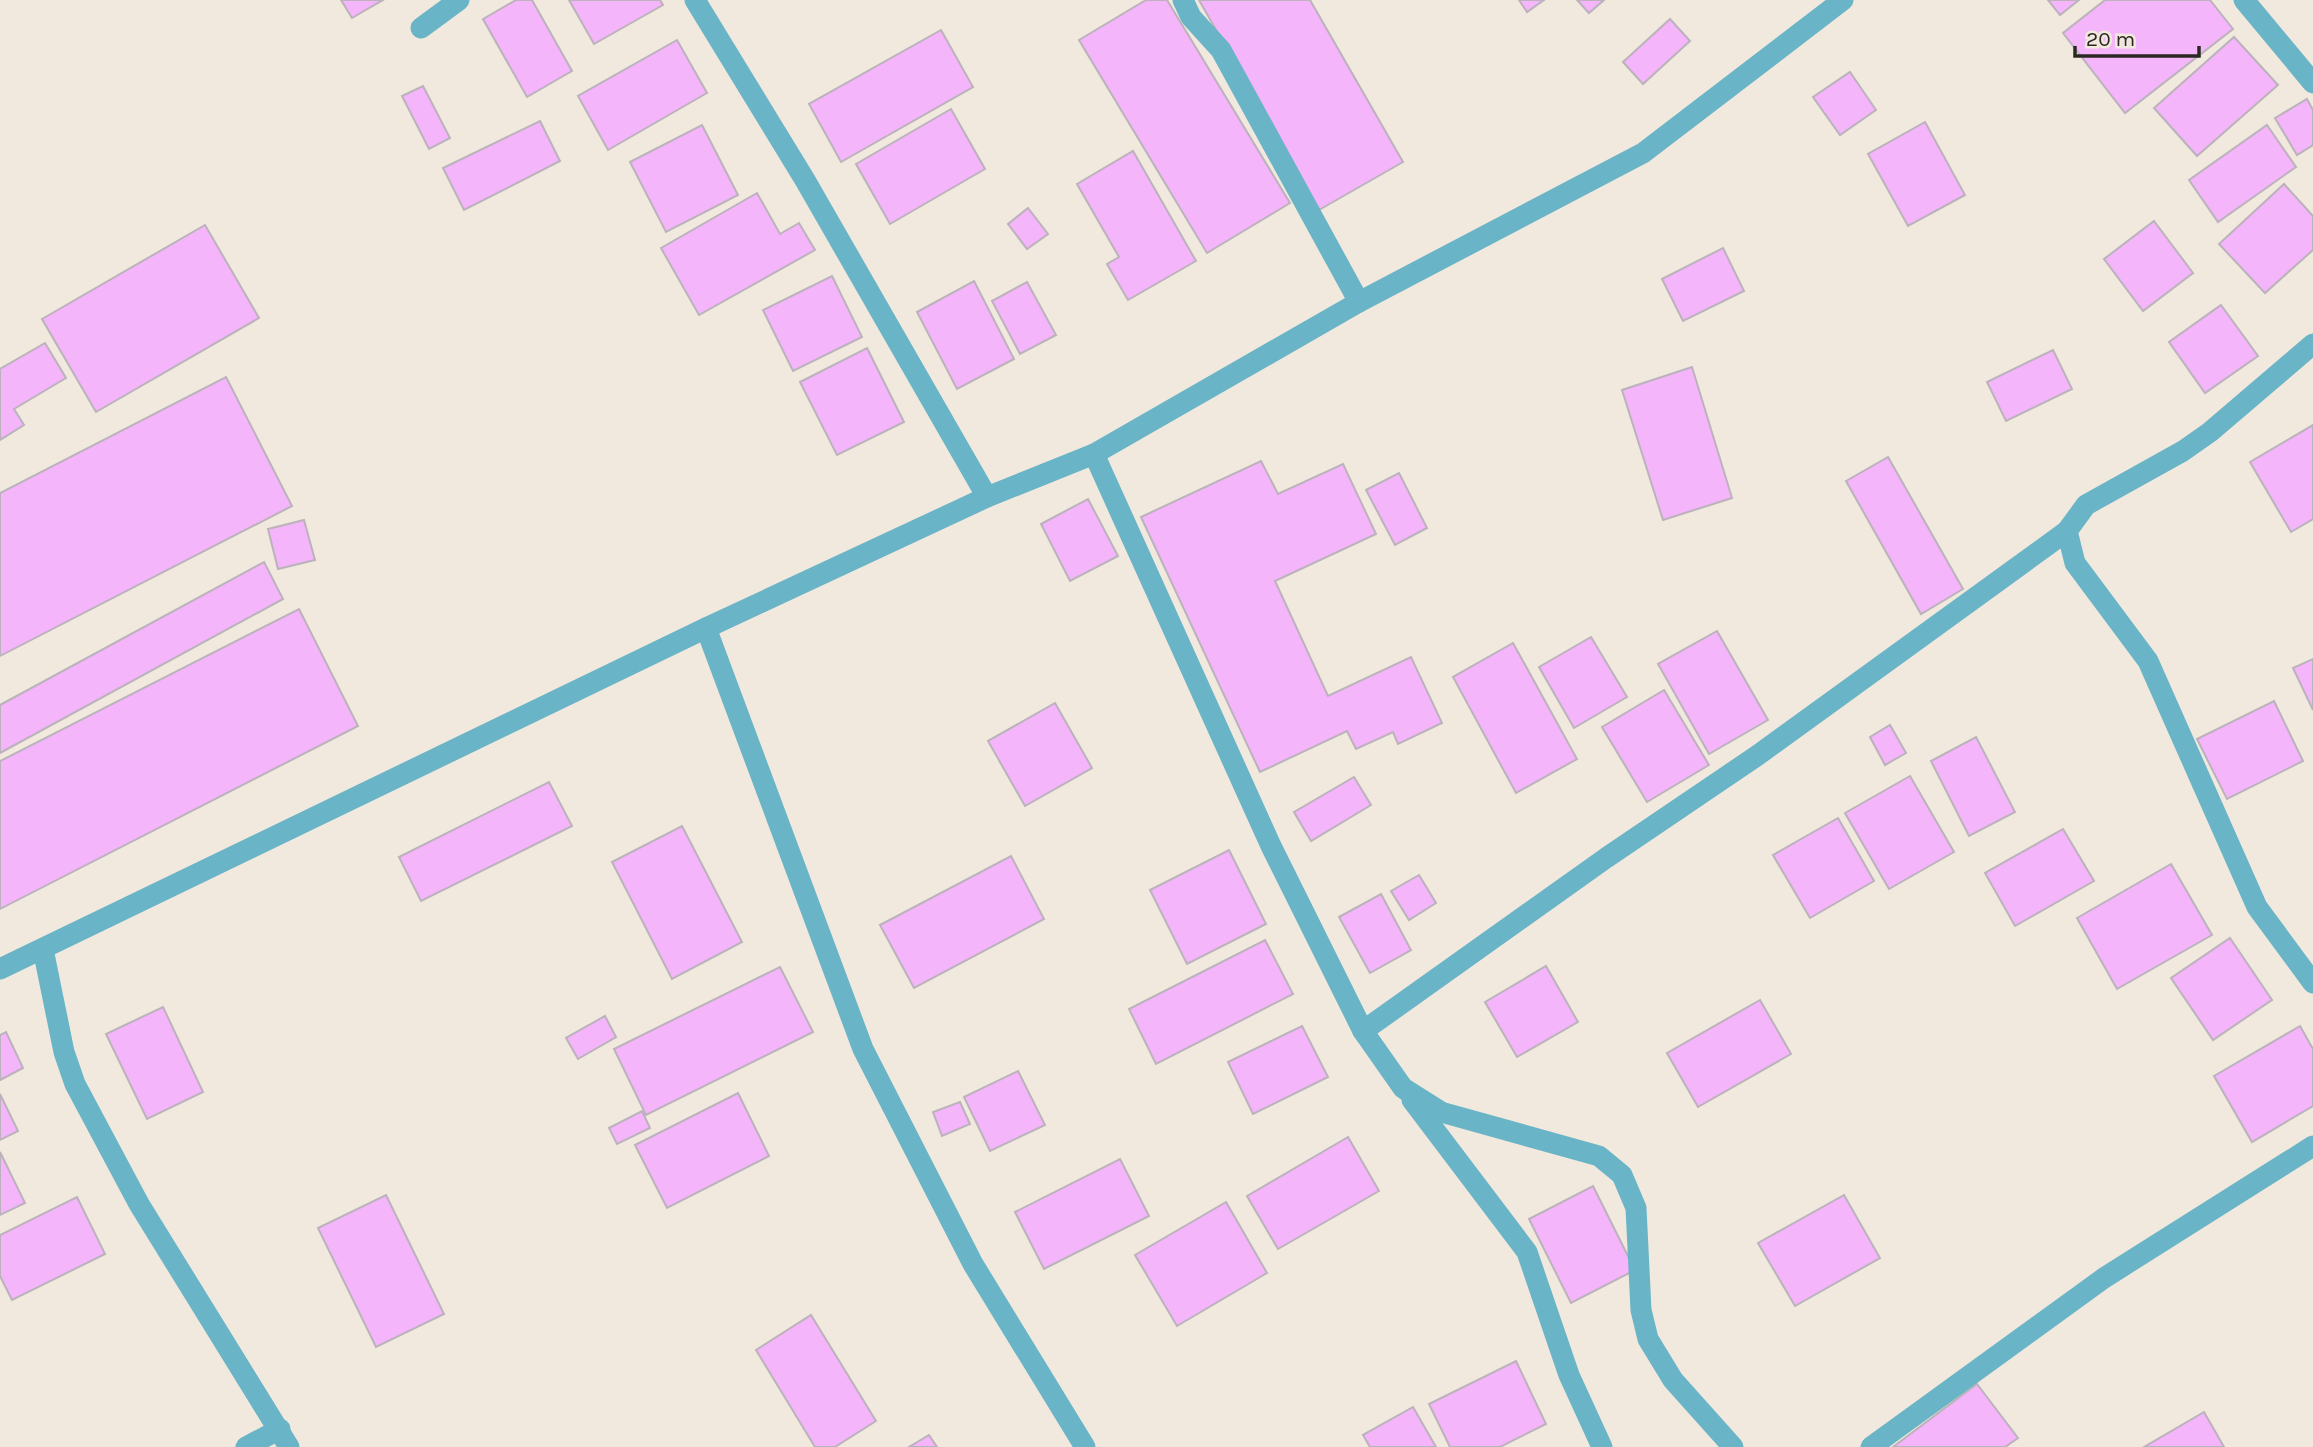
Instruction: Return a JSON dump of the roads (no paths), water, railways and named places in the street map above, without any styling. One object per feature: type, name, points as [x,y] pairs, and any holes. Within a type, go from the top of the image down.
[{"type":"street","points":[[421,28],[460,0]]},
{"type":"street","points":[[695,0],[805,180],[986,497]]},
{"type":"street","points":[[1183,0],[1191,17],[1221,50],[1359,302]]},
{"type":"street","points":[[2244,0],[2313,83]]},
{"type":"street","points":[[0,969],[706,628],[986,497],[1094,454],[1359,302],[1643,153],[1834,3]]},
{"type":"street","points":[[1363,1031],[1606,858],[1758,755],[2067,531],[2086,505],[2183,451],[2210,432],[2313,344]]},
{"type":"street","points":[[1094,454],[1271,846],[1363,1031],[1527,1252],[1570,1375],[1602,1447]]},
{"type":"street","points":[[2067,531],[2075,563],[2148,661],[2257,907],[2313,983]]},
{"type":"street","points":[[706,628],[863,1049],[973,1265],[1085,1447]]},
{"type":"street","points":[[43,949],[64,1052],[75,1084],[139,1204],[285,1438],[246,1447]]},
{"type":"street","points":[[1403,1088],[1441,1112],[1599,1156],[1622,1175],[1636,1208],[1641,1310],[1648,1339],[1674,1380],[1733,1447]]},
{"type":"street","points":[[1871,1447],[2104,1278],[2313,1146]]}]
